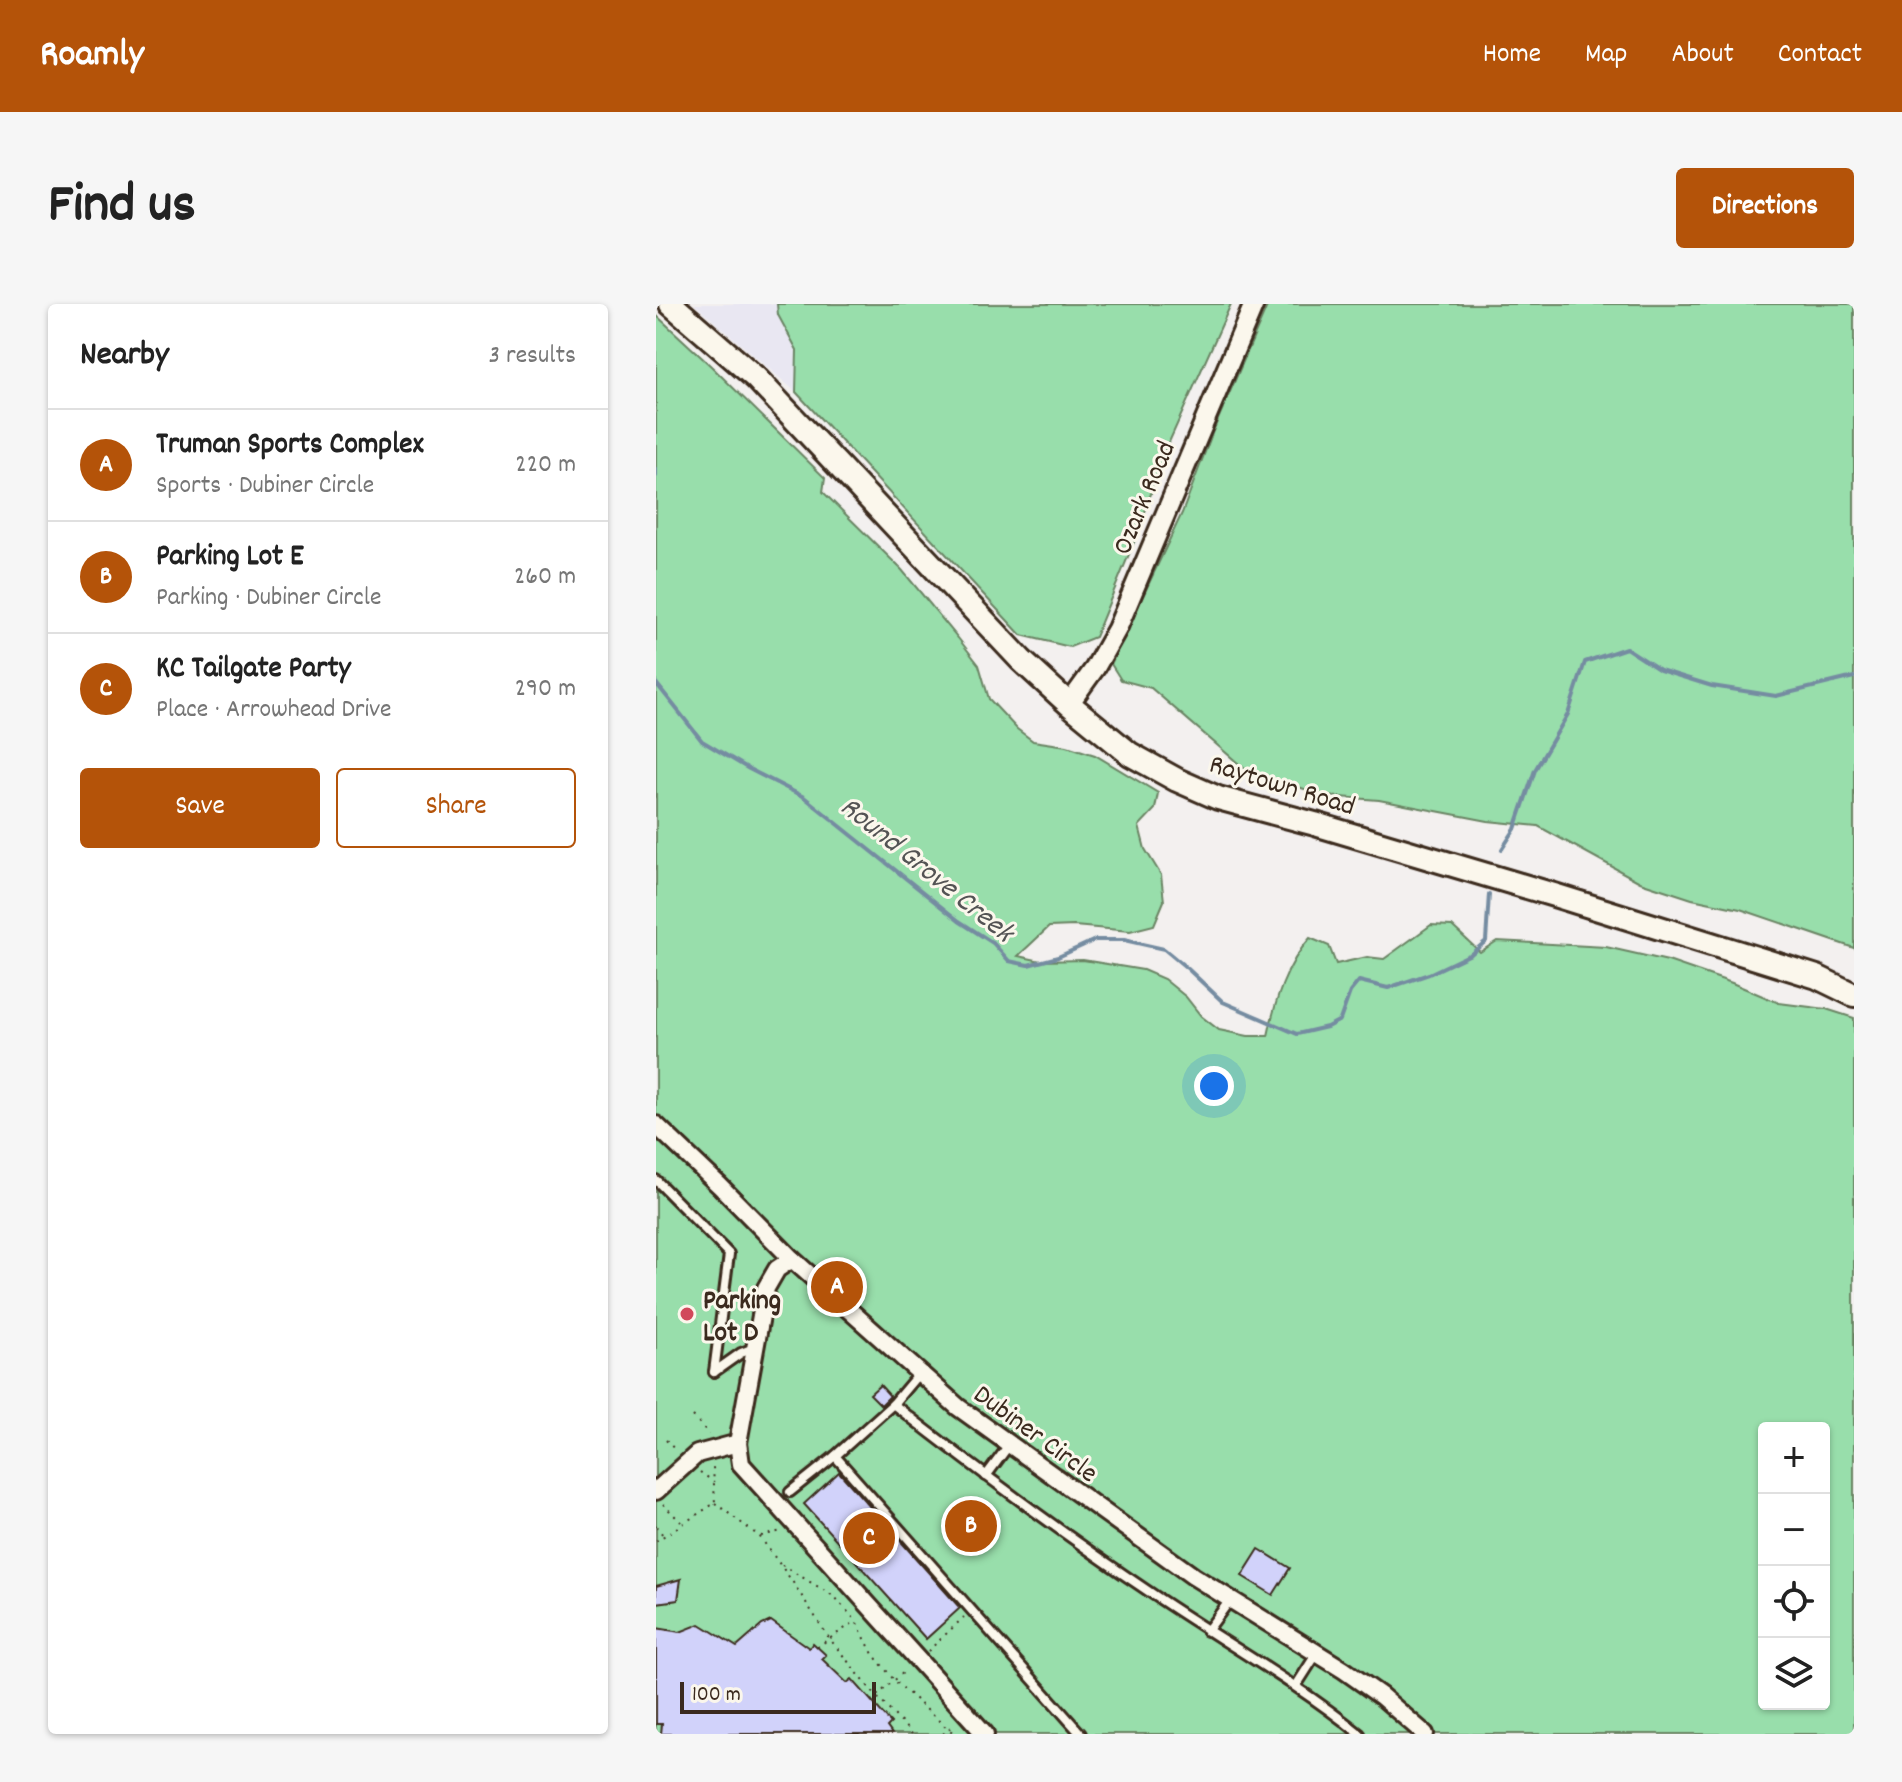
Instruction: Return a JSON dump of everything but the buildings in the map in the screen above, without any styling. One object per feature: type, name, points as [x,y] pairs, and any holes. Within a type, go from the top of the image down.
[{"type":"main road","name":"Raytown Road","points":[[671,304],[756,378],[1021,660],[1130,754],[1218,798],[1554,895],[1817,977],[1854,995]]},
{"type":"street","name":"Ozark Road","points":[[1069,704],[1095,668],[1117,629],[1254,304]]},
{"type":"street","name":"Dubiner Circle","points":[[656,1125],[792,1259],[958,1407],[1230,1600],[1381,1696],[1425,1734]]},
{"type":"street","points":[[792,1259],[777,1269],[766,1288],[738,1443],[741,1464],[985,1734]]},
{"type":"street","points":[[657,1495],[697,1454],[738,1443]]},
{"type":"lane","points":[[656,1180],[729,1254],[714,1372],[741,1353],[756,1348]]},
{"type":"lane","points":[[790,1492],[893,1404],[920,1372]]},
{"type":"lane","points":[[893,1404],[1099,1559],[1296,1686],[1360,1734]]},
{"type":"lane","points":[[986,1476],[1009,1445]]},
{"type":"lane","points":[[835,1456],[1081,1734]]},
{"type":"lane","points":[[1207,1631],[1230,1600]]},
{"type":"lane","points":[[1296,1686],[1317,1653]]},
{"type":"path","points":[[693,1416],[709,1434]]},
{"type":"path","points":[[666,1440],[683,1458]]},
{"type":"path","points":[[712,1463],[715,1503]]},
{"type":"path","points":[[692,1467],[714,1482]]},
{"type":"path","points":[[657,1495],[683,1524]]},
{"type":"path","points":[[656,1541],[715,1503]]},
{"type":"path","points":[[715,1503],[760,1537],[829,1638],[912,1734]]},
{"type":"path","points":[[656,1526],[664,1536]]},
{"type":"path","points":[[760,1537],[799,1527]]},
{"type":"path","points":[[780,1565],[835,1597],[856,1621],[873,1654],[894,1680],[956,1734]]},
{"type":"path","points":[[927,1651],[971,1610]]},
{"type":"path","points":[[817,1647],[863,1616]]},
{"type":"path","points":[[871,1701],[908,1668]]},
{"type":"path","points":[[943,1734],[957,1721]]},
{"type":"shaded area","points":[[694,304],[777,304],[778,315],[797,350],[796,392]]},
{"type":"green space","points":[[777,304],[1231,304],[1165,451],[1139,530],[1095,637],[1070,647],[1021,635],[796,392],[797,350],[778,315]]},
{"type":"green space","points":[[1268,304],[1854,304],[1854,948],[1740,909],[1692,899],[1640,882],[1538,826],[1488,821],[1379,800],[1326,796],[1246,770],[1151,688],[1121,680],[1111,664],[1182,513],[1213,431]]},
{"type":"green space","points":[[656,315],[825,478],[823,492],[902,570],[958,638],[979,665],[989,699],[1017,729],[1033,741],[1067,746],[1095,755],[1158,793],[1155,809],[1139,826],[1145,849],[1161,875],[1164,901],[1154,925],[1130,931],[1049,927],[1018,956],[1041,961],[1083,960],[1143,970],[1164,979],[1219,1030],[1248,1036],[1268,1036],[1283,984],[1294,960],[1310,938],[1329,946],[1336,964],[1367,957],[1384,959],[1431,925],[1452,926],[1480,952],[1497,941],[1606,947],[1668,961],[1779,1003],[1826,1009],[1854,1018],[1854,1734],[656,1734]]},
{"type":"waterway","name":"Round Grove Creek","points":[[656,470],[656,476]]},
{"type":"waterway","name":"Round Grove Creek","points":[[1502,849],[1515,829],[1535,770],[1568,714],[1585,662],[1626,648],[1660,670],[1712,686],[1776,696],[1854,677]]},
{"type":"waterway","name":"Round Grove Creek","points":[[656,683],[702,741],[804,797],[959,921],[993,943],[1009,961],[1028,965],[1058,957],[1095,940],[1124,940],[1164,949],[1223,1002],[1297,1034],[1327,1027],[1340,1020],[1350,992],[1359,981],[1388,988],[1429,974],[1471,954],[1486,941],[1489,894]]},
{"type":"place","name":"Truman Sports Complex","points":[[837,1287]]},
{"type":"place","name":"Parking Lot D","points":[[687,1314]]},
{"type":"place","name":"Parking Lot E","points":[[971,1526]]},
{"type":"place","name":"KC Tailgate Party","points":[[869,1538]]}]
